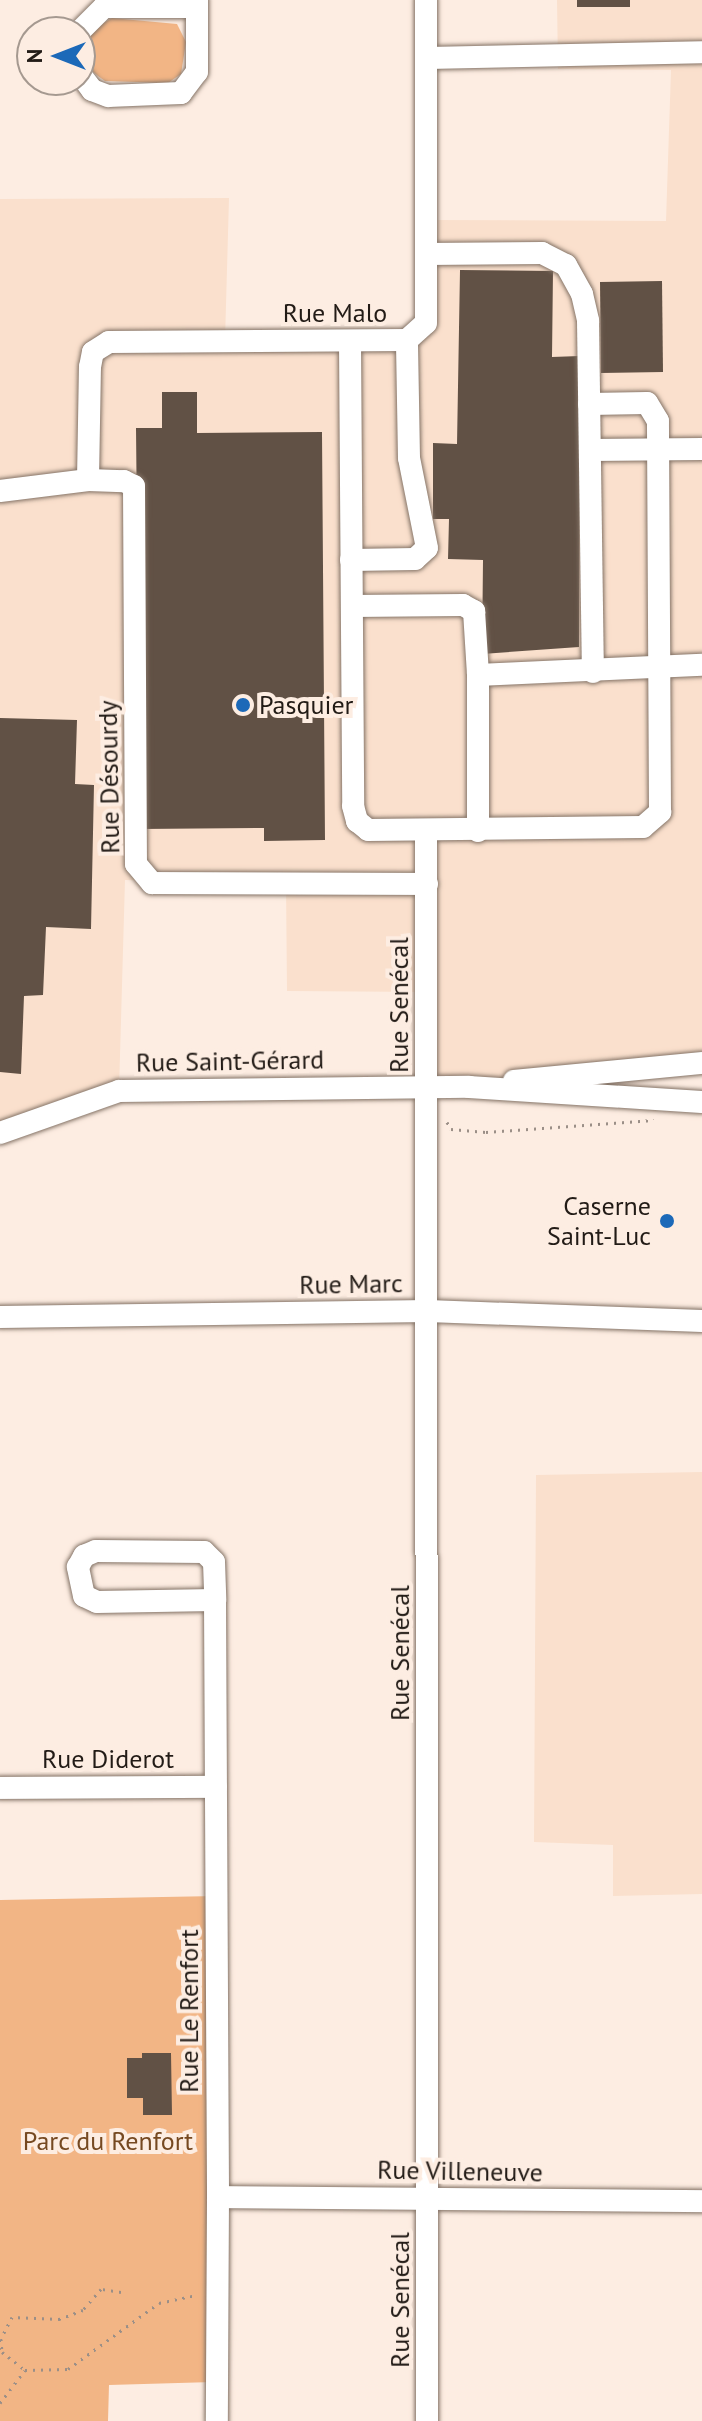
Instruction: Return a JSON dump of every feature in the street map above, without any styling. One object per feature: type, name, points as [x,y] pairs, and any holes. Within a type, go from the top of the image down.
[{"type":"street","name":"Rue Malo","points":[[88,480],[90,367],[93,352],[109,342],[407,340],[426,323],[426,0]]},
{"type":"street","points":[[95,16],[104,7],[197,4],[197,72],[181,93],[108,96],[96,92]]},
{"type":"street","points":[[427,58],[702,52]]},
{"type":"street","points":[[426,254],[542,253],[566,265],[582,294],[588,321],[593,672]]},
{"type":"street","points":[[351,560],[415,559],[427,548],[409,458],[407,340]]},
{"type":"street","points":[[350,341],[357,821],[384,833],[643,827],[654,822],[660,812],[656,411],[647,403],[589,404]]},
{"type":"street","points":[[590,450],[702,449]]},
{"type":"street","points":[[0,491],[88,480]]},
{"type":"street","name":"Rue Désourdy","points":[[88,480],[124,481],[134,486],[136,864],[152,883],[427,884]]},
{"type":"street","points":[[352,606],[463,605],[474,611],[478,675],[478,831]]},
{"type":"street","points":[[478,675],[702,665]]},
{"type":"street","name":"Rue Senécal","points":[[426,832],[427,2421]]},
{"type":"street","name":"Rue Saint-Gérard","points":[[469,1087],[590,1070],[702,1063]]},
{"type":"street","name":"Rue Saint-Gérard","points":[[0,1133],[119,1091],[469,1087],[702,1102]]},
{"type":"street","name":"Rue Marc","points":[[0,1317],[428,1311],[702,1321]]},
{"type":"street","name":"Rue Le Renfort","points":[[215,1600],[97,1602],[84,1596],[78,1567],[96,1551],[204,1552],[214,1562],[215,1600],[218,2197],[217,2421]]},
{"type":"street","name":"Rue Diderot","points":[[0,1788],[216,1787]]},
{"type":"street","name":"Rue Villeneuve","points":[[218,2197],[702,2201]]},
{"type":"path","points":[[451,1129],[486,1132],[656,1120]]},
{"type":"path","points":[[121,2292],[101,2289],[83,2310],[60,2319],[12,2317],[1,2339],[2,2352],[25,2370],[68,2369],[159,2303],[217,2295]]},
{"type":"path","points":[[0,2403],[25,2370]]},
{"type":"shaded area","points":[[557,0],[702,0],[702,1063],[427,1087],[427,992],[287,991],[286,884],[125,880],[119,1091],[0,1136],[0,199],[229,198],[225,341],[407,340],[426,322],[426,220],[666,221],[671,70],[558,69]]},
{"type":"shaded area","points":[[702,1472],[702,1894],[613,1896],[613,1845],[534,1842],[536,1475]]},
{"type":"green space","points":[[112,18],[177,24],[186,42],[181,74],[168,83],[105,81],[96,74],[96,28]]},
{"type":"green space","name":"Parc du Renfort","points":[[217,1896],[213,2382],[109,2385],[108,2421],[0,2421],[0,1900]]},
{"type":"building","points":[[577,0],[630,0],[630,7],[577,7]]},
{"type":"building","points":[[460,270],[553,271],[552,357],[580,356],[579,647],[482,654],[483,560],[448,559],[449,519],[433,519],[433,443],[457,444]]},
{"type":"building","points":[[662,281],[663,372],[601,373],[600,282]]},
{"type":"building","points":[[162,392],[197,392],[197,433],[322,432],[325,840],[264,841],[264,828],[140,829],[136,428],[162,428]]},
{"type":"building","points":[[0,718],[77,720],[75,784],[94,785],[91,929],[46,927],[43,995],[24,996],[21,1074],[0,1072]]},
{"type":"building","points":[[142,2053],[171,2053],[172,2115],[143,2115],[143,2098],[127,2098],[127,2058],[142,2058]]},
{"type":"place","name":"Pasquier","points":[[243,705]]},
{"type":"place","name":"Caserne Saint-Luc","points":[[667,1221]]}]
